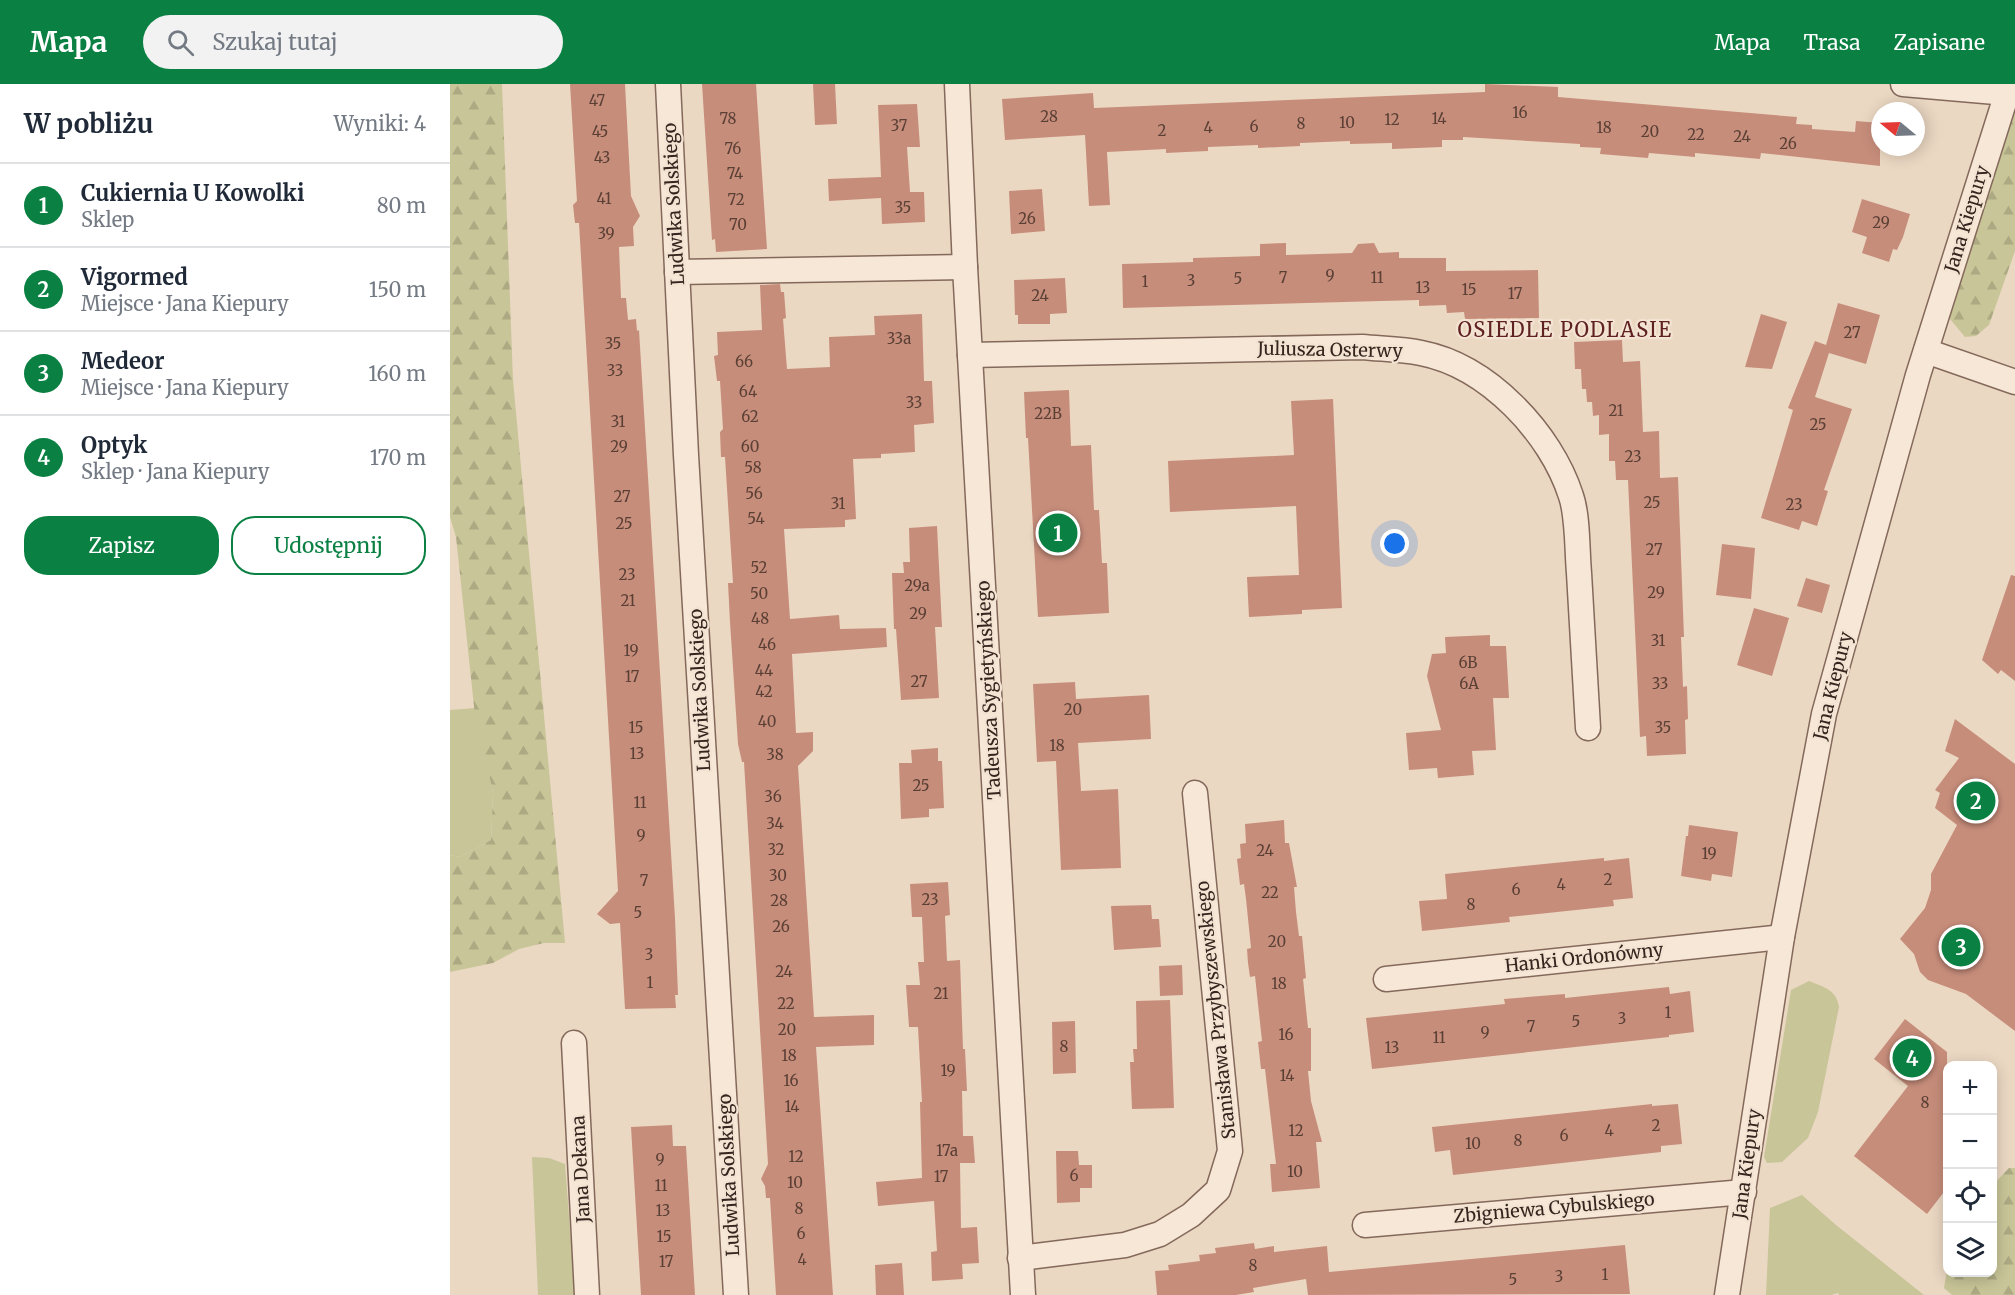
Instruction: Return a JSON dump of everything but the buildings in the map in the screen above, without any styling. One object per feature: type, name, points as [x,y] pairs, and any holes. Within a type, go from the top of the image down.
[{"type":"street","name":"Ludwika Solskiego","points":[[668,84],[686,455],[736,1295]]},
{"type":"street","name":"Tadeusza Sygietyńskiego","points":[[957,84],[965,267],[1023,1295]]},
{"type":"street","name":"Jana Kiepury","points":[[1727,1295],[1782,937],[1824,714],[1926,351],[2007,93],[1903,84]]},
{"type":"street","points":[[677,272],[965,267]]},
{"type":"street","name":"Juliusza Osterwy","points":[[970,355],[1362,347],[1422,353],[1472,373],[1518,410],[1542,439],[1572,496],[1577,537],[1588,728]]},
{"type":"street","points":[[1926,351],[2015,382]]},
{"type":"street","name":"Stanisława Przybyszewskiego","points":[[1020,1258],[1125,1245],[1160,1234],[1191,1215],[1218,1190],[1230,1151],[1195,793]]},
{"type":"street","name":"Hanki Ordonówny","points":[[1386,979],[1782,937]]},
{"type":"street","name":"Jana Dekana","points":[[574,1043],[587,1295]]},
{"type":"street","name":"Zbigniewa Cybulskiego","points":[[1365,1225],[1744,1192]]},
{"type":"green space","points":[[450,84],[502,84],[513,380],[565,943],[544,943],[519,949],[493,963],[450,972],[450,855],[460,857],[491,840],[493,792],[475,716],[456,537],[450,517]]},
{"type":"green space","points":[[2011,84],[2015,84],[2015,251],[1989,325],[1976,336],[1965,337],[1950,319],[1956,283]]},
{"type":"green space","points":[[475,708],[493,792],[491,840],[460,857],[450,855],[450,710]]},
{"type":"green space","points":[[1809,981],[1833,993],[1839,1007],[1818,1112],[1808,1138],[1782,1162],[1767,1163],[1764,1157],[1791,990]]},
{"type":"green space","points":[[532,1157],[549,1158],[565,1164],[575,1295],[538,1295]]},
{"type":"green space","points":[[2009,1168],[2015,1168],[2015,1295],[1952,1295],[1944,1288],[1946,1277],[1997,1277],[1997,1181]]},
{"type":"green space","points":[[1802,1195],[1924,1295],[1839,1295],[1838,1293],[1831,1295],[1766,1295],[1770,1208]]},
{"type":"place","name":"Cukiernia U Kowolki","points":[[1058,533]]},
{"type":"place","name":"Vigormed","points":[[1976,801]]},
{"type":"place","name":"Medeor","points":[[1961,947]]},
{"type":"place","name":"Optyk","points":[[1912,1058]]},
{"type":"district","name":"OSIEDLE PODLASIE","points":[[1565,330]]}]
